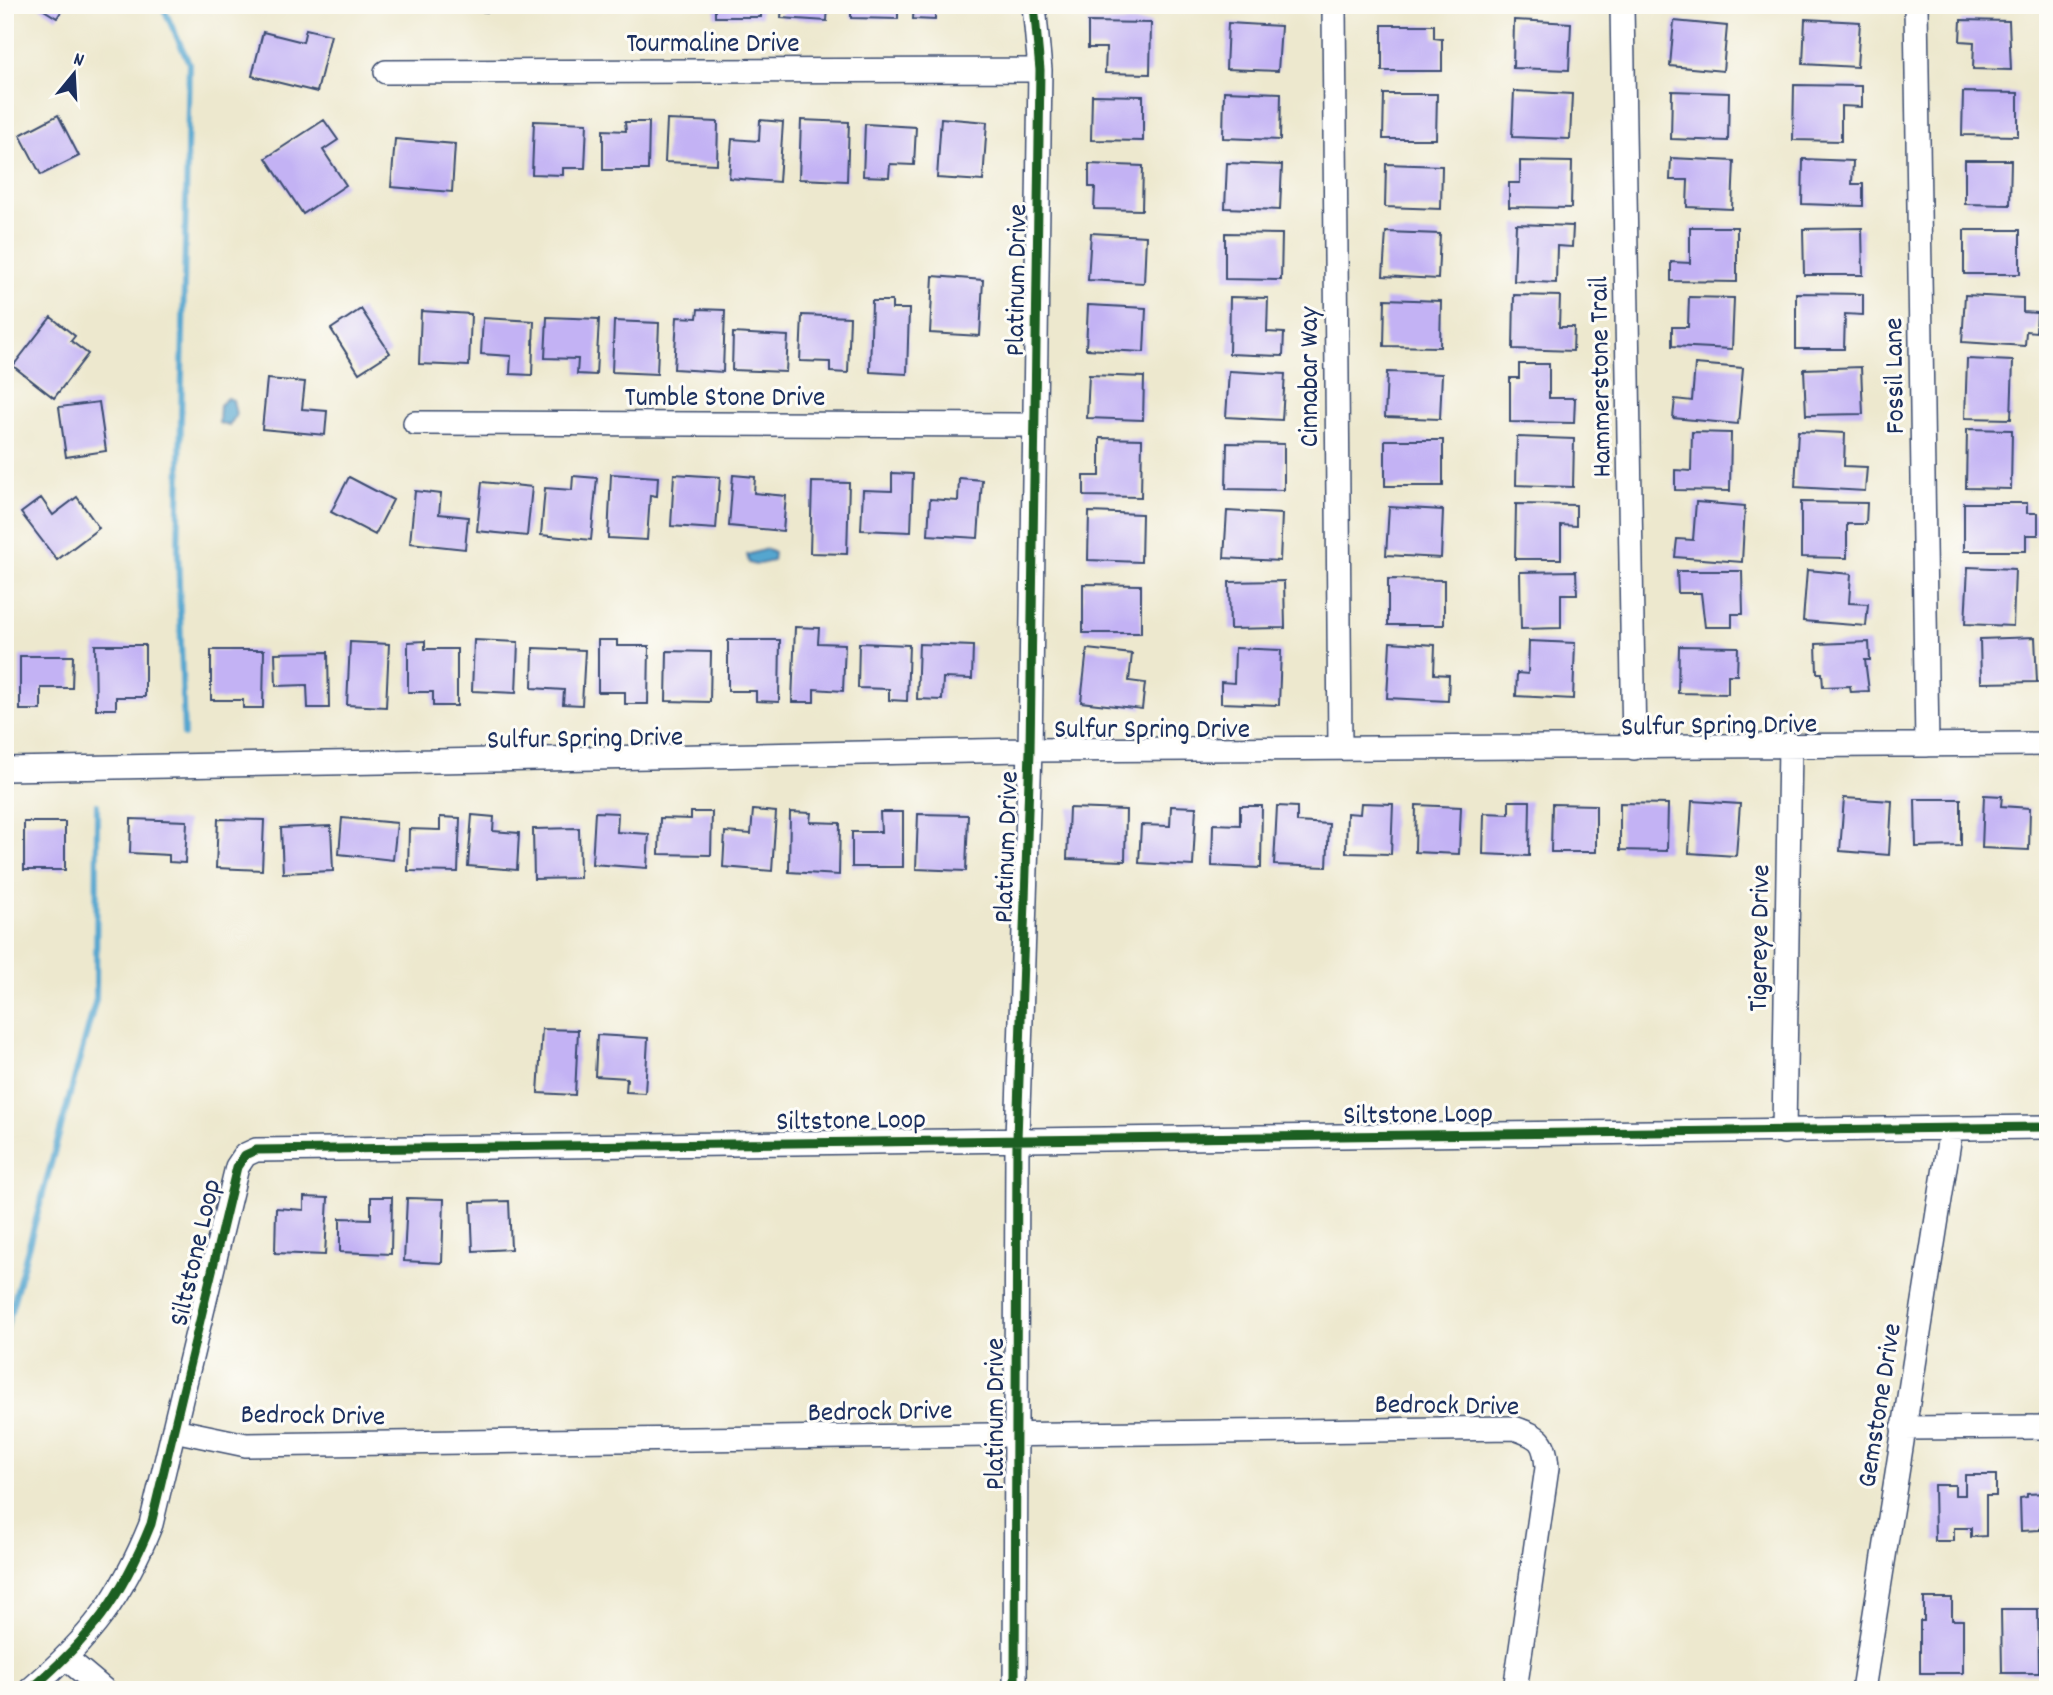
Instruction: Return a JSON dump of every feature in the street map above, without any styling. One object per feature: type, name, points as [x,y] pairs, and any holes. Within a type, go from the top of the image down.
[{"type":"street","name":"Platinum Drive","points":[[1015,1690],[1017,1139],[1030,750],[1040,70],[1034,5]]},
{"type":"street","name":"Cinnabar Way","points":[[1334,5],[1340,748]]},
{"type":"street","name":"Hammerstone Trail","points":[[1622,5],[1634,748]]},
{"type":"street","name":"Fossil Lane","points":[[1916,5],[1927,745]]},
{"type":"street","name":"Tourmaline Drive","points":[[386,72],[1040,70]]},
{"type":"street","name":"Tumble Stone Drive","points":[[415,423],[1034,425]]},
{"type":"street","name":"Tigereye Drive","points":[[1784,1132],[1790,744]]},
{"type":"street","name":"Sulfur Spring Drive","points":[[5,769],[1030,750],[2048,744]]},
{"type":"street","name":"Siltstone Loop","points":[[30,1690],[90,1633],[132,1571],[150,1524],[237,1167],[245,1156],[256,1150],[2048,1128]]},
{"type":"street","name":"Gemstone Drive","points":[[1863,1690],[1951,1129]]},
{"type":"street","points":[[1903,1428],[2048,1427]]},
{"type":"street","name":"Bedrock Drive","points":[[174,1430],[246,1445],[1015,1437],[1514,1428],[1536,1436],[1546,1449],[1547,1468],[1515,1690]]},
{"type":"street","points":[[66,1658],[104,1690]]},
{"type":"water","points":[[227,398],[233,400],[236,415],[229,426],[219,423],[220,405]]},
{"type":"water","points":[[766,549],[774,553],[773,561],[755,565],[749,563],[747,555]]},
{"type":"building","points":[[36,5],[65,5],[57,18]]},
{"type":"building","points":[[431,5],[488,5],[487,12]]},
{"type":"building","points":[[715,5],[761,5],[761,17],[715,17]]},
{"type":"building","points":[[782,5],[828,5],[827,21],[781,18]]},
{"type":"building","points":[[851,5],[898,5],[898,19],[851,18]]},
{"type":"building","points":[[914,5],[935,5],[935,20],[913,19]]},
{"type":"building","points":[[1805,19],[1860,22],[1857,67],[1803,64]]},
{"type":"building","points":[[1514,20],[1571,23],[1569,70],[1513,68]]},
{"type":"building","points":[[1961,20],[2009,21],[2011,70],[1973,69],[1974,42],[1960,41]]},
{"type":"building","points":[[1674,21],[1727,26],[1723,71],[1670,66]]},
{"type":"building","points":[[1088,22],[1151,23],[1150,74],[1105,73],[1106,48],[1088,48]]},
{"type":"building","points":[[1228,23],[1281,26],[1278,71],[1226,69]]},
{"type":"building","points":[[1382,25],[1434,25],[1434,38],[1442,39],[1442,71],[1382,71]]},
{"type":"building","points":[[306,29],[331,35],[317,92],[252,76],[263,32],[303,42]]},
{"type":"building","points":[[1794,85],[1862,86],[1862,107],[1841,106],[1841,141],[1793,140]]},
{"type":"building","points":[[1224,91],[1281,93],[1280,140],[1223,138]]},
{"type":"building","points":[[1514,91],[1572,94],[1570,139],[1512,137]]},
{"type":"building","points":[[1672,91],[1729,93],[1728,141],[1671,139]]},
{"type":"building","points":[[1963,92],[2018,93],[2018,136],[1962,135]]},
{"type":"building","points":[[1384,94],[1437,94],[1436,139],[1383,139]]},
{"type":"building","points":[[1092,95],[1143,96],[1143,141],[1091,140]]},
{"type":"building","points":[[58,115],[79,156],[41,175],[20,135]]},
{"type":"building","points":[[941,118],[987,122],[983,181],[937,178]]},
{"type":"building","points":[[324,120],[338,140],[323,150],[346,185],[303,214],[266,158]]},
{"type":"building","points":[[667,120],[718,122],[717,164],[665,162]]},
{"type":"building","points":[[760,120],[783,122],[779,182],[729,178],[732,139],[759,141]]},
{"type":"building","points":[[801,120],[849,122],[847,181],[799,179]]},
{"type":"building","points":[[534,121],[587,123],[585,168],[563,168],[563,175],[532,174]]},
{"type":"building","points":[[625,122],[649,122],[648,170],[603,170],[603,130],[626,131]]},
{"type":"building","points":[[865,124],[916,127],[914,165],[890,164],[889,177],[863,176]]},
{"type":"building","points":[[395,139],[455,144],[452,192],[391,187]]},
{"type":"building","points":[[1671,158],[1734,161],[1732,209],[1687,207],[1688,180],[1670,180]]},
{"type":"building","points":[[1803,159],[1853,161],[1852,184],[1863,184],[1863,206],[1802,204]]},
{"type":"building","points":[[1965,160],[2011,160],[2010,205],[1965,204]]},
{"type":"building","points":[[1520,161],[1572,162],[1571,208],[1509,207],[1509,183],[1520,183]]},
{"type":"building","points":[[1227,163],[1282,165],[1280,210],[1225,208]]},
{"type":"building","points":[[1089,164],[1143,166],[1142,210],[1094,209],[1095,187],[1089,187]]},
{"type":"building","points":[[1386,164],[1442,166],[1441,209],[1385,207]]},
{"type":"building","points":[[1516,224],[1573,226],[1572,247],[1557,246],[1556,283],[1514,281]]},
{"type":"building","points":[[1690,227],[1737,227],[1737,282],[1671,281],[1671,262],[1690,263]]},
{"type":"building","points":[[1862,228],[1863,275],[1804,275],[1803,229]]},
{"type":"building","points":[[1964,230],[2020,230],[2020,274],[1964,274]]},
{"type":"building","points":[[1386,232],[1440,234],[1438,279],[1383,276]]},
{"type":"building","points":[[1091,233],[1146,236],[1144,283],[1088,280]]},
{"type":"building","points":[[1225,233],[1282,234],[1281,280],[1225,279]]},
{"type":"building","points":[[933,276],[983,280],[980,336],[930,333]]},
{"type":"building","points":[[1796,293],[1863,294],[1863,315],[1845,314],[1844,349],[1796,349]]},
{"type":"building","points":[[1514,295],[1560,296],[1559,327],[1574,327],[1573,351],[1513,349]]},
{"type":"building","points":[[1965,295],[2023,298],[2023,312],[2037,313],[2036,332],[2026,331],[2025,346],[1962,342]]},
{"type":"building","points":[[1230,297],[1268,298],[1267,332],[1284,333],[1283,356],[1229,354]]},
{"type":"building","points":[[1689,297],[1734,298],[1732,349],[1672,346],[1672,327],[1688,327]]},
{"type":"building","points":[[1385,299],[1441,301],[1440,347],[1384,346]]},
{"type":"building","points":[[872,301],[892,301],[892,309],[909,309],[907,374],[870,372]]},
{"type":"building","points":[[1088,305],[1146,308],[1144,352],[1086,349]]},
{"type":"building","points":[[361,309],[390,353],[359,373],[331,329]]},
{"type":"building","points":[[698,309],[725,310],[723,372],[674,369],[677,317],[697,318]]},
{"type":"building","points":[[421,311],[471,314],[469,366],[419,364]]},
{"type":"building","points":[[802,315],[850,317],[848,373],[830,372],[830,362],[800,361]]},
{"type":"building","points":[[51,317],[75,336],[71,341],[88,354],[54,398],[13,366]]},
{"type":"building","points":[[547,317],[599,319],[596,375],[577,374],[578,359],[545,358]]},
{"type":"building","points":[[483,318],[534,321],[532,375],[510,374],[511,356],[481,354]]},
{"type":"building","points":[[614,321],[659,323],[657,374],[612,372]]},
{"type":"building","points":[[733,333],[788,336],[786,372],[732,370]]},
{"type":"building","points":[[1967,359],[2013,361],[2011,419],[1965,418]]},
{"type":"building","points":[[1519,364],[1549,364],[1549,398],[1575,398],[1574,423],[1510,422],[1510,378],[1519,378]]},
{"type":"building","points":[[1695,364],[1743,368],[1738,424],[1673,418],[1675,399],[1692,401]]},
{"type":"building","points":[[1861,367],[1863,414],[1806,415],[1804,369]]},
{"type":"building","points":[[1229,371],[1285,374],[1282,420],[1226,417]]},
{"type":"building","points":[[1387,372],[1442,374],[1440,419],[1385,417]]},
{"type":"building","points":[[1089,375],[1144,377],[1143,420],[1087,418]]},
{"type":"building","points":[[267,379],[305,382],[302,409],[327,411],[325,435],[262,429]]},
{"type":"building","points":[[99,402],[106,451],[66,457],[59,407]]},
{"type":"building","points":[[1967,429],[2012,430],[2011,489],[1966,488]]},
{"type":"building","points":[[1798,431],[1845,433],[1844,466],[1867,467],[1865,491],[1795,487]]},
{"type":"building","points":[[1692,432],[1731,433],[1730,491],[1675,490],[1675,470],[1691,471]]},
{"type":"building","points":[[1517,437],[1574,439],[1573,487],[1516,485]]},
{"type":"building","points":[[1100,438],[1142,439],[1141,497],[1084,496],[1084,476],[1100,476]]},
{"type":"building","points":[[1385,440],[1443,440],[1443,486],[1385,486]]},
{"type":"building","points":[[1227,443],[1284,444],[1284,490],[1226,489]]},
{"type":"building","points":[[892,473],[913,474],[911,532],[861,530],[863,490],[892,491]]},
{"type":"building","points":[[611,474],[658,477],[657,496],[650,495],[647,540],[608,538]]},
{"type":"building","points":[[674,474],[720,477],[716,529],[671,526]]},
{"type":"building","points":[[733,475],[755,477],[754,493],[786,496],[783,531],[729,526]]},
{"type":"building","points":[[573,476],[597,478],[591,540],[541,535],[545,488],[572,490]]},
{"type":"building","points":[[349,477],[393,500],[375,535],[331,512]]},
{"type":"building","points":[[959,478],[982,480],[978,538],[928,535],[930,499],[958,501]]},
{"type":"building","points":[[482,482],[532,487],[527,536],[477,531]]},
{"type":"building","points":[[812,482],[849,483],[847,554],[810,553]]},
{"type":"building","points":[[415,491],[441,494],[439,514],[468,517],[465,549],[410,543]]},
{"type":"building","points":[[77,497],[99,528],[57,560],[21,513],[41,498],[53,515]]},
{"type":"building","points":[[1696,502],[1745,506],[1742,562],[1675,557],[1677,539],[1693,540]]},
{"type":"building","points":[[1801,502],[1867,503],[1866,524],[1847,524],[1847,558],[1801,557]]},
{"type":"building","points":[[1964,503],[2027,503],[2027,513],[2038,513],[2038,535],[2026,535],[2026,551],[1964,551]]},
{"type":"building","points":[[1516,504],[1576,505],[1576,526],[1561,525],[1561,559],[1515,559]]},
{"type":"building","points":[[1389,507],[1443,510],[1441,558],[1386,555]]},
{"type":"building","points":[[1227,511],[1282,514],[1280,561],[1224,558]]},
{"type":"building","points":[[1089,512],[1142,514],[1141,562],[1088,560]]},
{"type":"building","points":[[1968,567],[2015,569],[2013,626],[1965,624]]},
{"type":"building","points":[[1807,570],[1851,574],[1849,603],[1868,604],[1866,626],[1803,621]]},
{"type":"building","points":[[1576,571],[1577,594],[1561,594],[1561,628],[1521,629],[1520,572]]},
{"type":"building","points":[[1677,571],[1742,571],[1743,614],[1732,614],[1732,627],[1705,627],[1701,593],[1678,593]]},
{"type":"building","points":[[1388,579],[1444,580],[1444,625],[1388,625]]},
{"type":"building","points":[[1284,581],[1285,628],[1230,629],[1229,582]]},
{"type":"building","points":[[1083,584],[1141,585],[1141,633],[1083,633]]},
{"type":"building","points":[[795,627],[819,628],[818,643],[845,644],[843,691],[814,689],[814,702],[792,702]]},
{"type":"building","points":[[2035,637],[2037,682],[1981,683],[1980,639]]},
{"type":"building","points":[[474,640],[518,642],[516,693],[472,691]]},
{"type":"building","points":[[598,640],[617,640],[617,646],[649,646],[648,704],[625,704],[625,692],[598,692]]},
{"type":"building","points":[[728,640],[780,640],[779,702],[756,701],[756,691],[728,691]]},
{"type":"building","points":[[425,641],[425,649],[457,649],[457,706],[433,706],[433,692],[408,692],[408,642]]},
{"type":"building","points":[[1529,641],[1575,643],[1573,699],[1516,696],[1517,673],[1528,674]]},
{"type":"building","points":[[350,642],[389,644],[386,707],[347,705]]},
{"type":"building","points":[[1390,642],[1435,645],[1434,674],[1449,675],[1448,701],[1387,698]]},
{"type":"building","points":[[1869,642],[1870,660],[1865,660],[1869,691],[1851,692],[1850,686],[1823,687],[1822,673],[1817,673],[1816,644]]},
{"type":"building","points":[[859,643],[909,645],[907,701],[889,700],[889,689],[858,688]]},
{"type":"building","points":[[919,644],[973,646],[972,679],[943,678],[942,700],[917,699]]},
{"type":"building","points":[[95,645],[145,645],[145,697],[116,697],[116,709],[96,709]]},
{"type":"building","points":[[1679,646],[1738,647],[1737,675],[1728,675],[1728,694],[1678,693]]},
{"type":"building","points":[[533,648],[585,650],[582,705],[563,704],[564,690],[532,688]]},
{"type":"building","points":[[1235,648],[1281,650],[1279,705],[1221,703],[1221,682],[1234,683]]},
{"type":"building","points":[[1087,649],[1132,654],[1129,681],[1145,683],[1142,709],[1081,702]]},
{"type":"building","points":[[211,650],[264,650],[263,708],[243,708],[243,700],[211,700]]},
{"type":"building","points":[[667,651],[711,652],[710,702],[666,701]]},
{"type":"building","points":[[328,652],[329,708],[308,708],[307,685],[276,686],[275,653]]},
{"type":"building","points":[[20,656],[73,656],[72,688],[41,688],[41,710],[20,710]]},
{"type":"building","points":[[1984,795],[2002,796],[2001,806],[2030,808],[2029,850],[1982,848]]},
{"type":"building","points":[[1844,798],[1892,801],[1889,855],[1840,851]]},
{"type":"building","points":[[1915,799],[1961,799],[1961,846],[1916,847]]},
{"type":"building","points":[[1509,801],[1530,801],[1529,856],[1483,854],[1484,813],[1509,814]]},
{"type":"building","points":[[1692,801],[1740,804],[1736,856],[1689,853]]},
{"type":"building","points":[[1361,803],[1393,804],[1391,854],[1346,853],[1347,813],[1360,814]]},
{"type":"building","points":[[1620,803],[1668,804],[1667,851],[1620,850]]},
{"type":"building","points":[[1552,804],[1596,805],[1596,852],[1551,852]]},
{"type":"building","points":[[1416,805],[1461,807],[1459,854],[1415,852]]},
{"type":"building","points":[[1171,806],[1196,807],[1193,866],[1139,863],[1141,825],[1170,826]]},
{"type":"building","points":[[1240,806],[1262,806],[1261,868],[1212,866],[1213,824],[1240,825]]},
{"type":"building","points":[[1277,806],[1297,807],[1297,822],[1329,824],[1327,867],[1274,865]]},
{"type":"building","points":[[1069,808],[1126,810],[1125,861],[1067,859]]},
{"type":"building","points":[[753,810],[776,812],[772,871],[723,867],[725,832],[751,834]]},
{"type":"building","points":[[595,812],[618,813],[617,832],[649,834],[647,868],[592,864]]},
{"type":"building","points":[[691,812],[712,812],[711,855],[659,854],[660,818],[691,819]]},
{"type":"building","points":[[790,812],[811,813],[810,822],[840,823],[839,875],[789,872]]},
{"type":"building","points":[[880,812],[903,812],[903,867],[852,867],[852,832],[881,832]]},
{"type":"building","points":[[918,814],[968,815],[966,871],[916,869]]},
{"type":"building","points":[[472,815],[494,817],[493,831],[519,833],[517,870],[468,866]]},
{"type":"building","points":[[440,817],[460,818],[458,872],[408,871],[409,829],[440,830]]},
{"type":"building","points":[[342,818],[397,823],[393,860],[339,854]]},
{"type":"building","points":[[131,819],[187,821],[185,863],[169,862],[169,855],[130,853]]},
{"type":"building","points":[[218,819],[264,820],[262,870],[216,868]]},
{"type":"building","points":[[24,822],[65,822],[65,870],[24,870]]},
{"type":"building","points":[[331,826],[333,871],[283,873],[281,828]]},
{"type":"building","points":[[579,828],[580,878],[534,879],[533,829]]},
{"type":"building","points":[[542,1029],[578,1030],[575,1095],[538,1093]]},
{"type":"building","points":[[597,1035],[648,1038],[645,1093],[626,1092],[627,1078],[595,1076]]},
{"type":"building","points":[[304,1197],[328,1198],[325,1255],[275,1253],[276,1208],[304,1210]]},
{"type":"building","points":[[371,1197],[392,1197],[391,1254],[340,1252],[340,1218],[371,1219]]},
{"type":"building","points":[[407,1198],[444,1199],[442,1263],[404,1261]]},
{"type":"building","points":[[509,1201],[511,1249],[473,1251],[471,1202]]},
{"type":"building","points":[[1965,1475],[1996,1475],[1996,1496],[1986,1496],[1986,1536],[1971,1537],[1971,1528],[1954,1528],[1954,1541],[1935,1541],[1934,1485],[1955,1485],[1955,1495],[1965,1495]]},
{"type":"building","points":[[2048,1493],[2048,1526],[2040,1527],[2040,1530],[2021,1531],[2020,1498],[2027,1497],[2027,1494]]},
{"type":"building","points":[[1924,1598],[1952,1598],[1952,1620],[1963,1620],[1963,1673],[1920,1673],[1920,1621],[1924,1621]]},
{"type":"building","points":[[2001,1609],[2038,1609],[2039,1673],[2002,1673]]},
{"type":"waterway","points":[[162,5],[189,63],[178,552],[184,735]]},
{"type":"waterway","points":[[5,1333],[96,999],[97,805]]},
{"type":"cycle path","points":[[1015,1690],[1017,1139],[1030,750],[1040,70],[1034,5]]},
{"type":"cycle path","points":[[30,1690],[70,1653],[102,1616],[140,1551],[151,1524],[237,1167],[245,1155],[256,1150],[2048,1127]]}]
